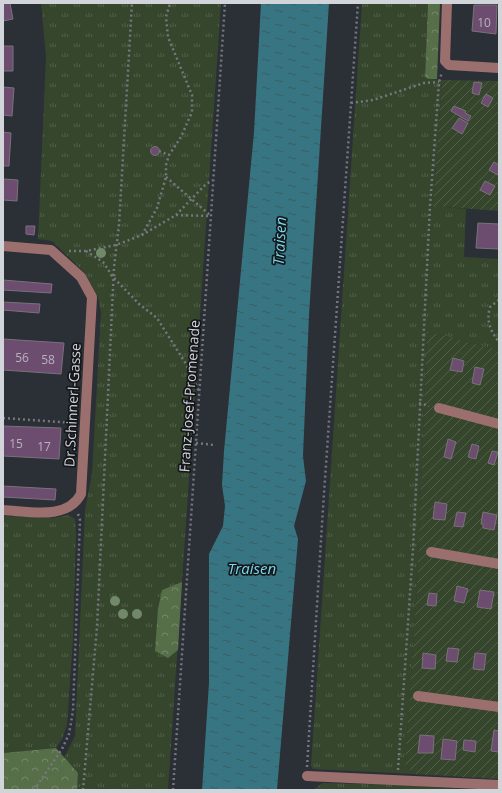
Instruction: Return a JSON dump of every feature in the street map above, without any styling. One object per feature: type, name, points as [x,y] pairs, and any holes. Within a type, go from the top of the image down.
[{"type":"street","points":[[447,3],[445,61],[450,65],[499,68]]},
{"type":"street","points":[[3,246],[51,250]]},
{"type":"street","name":"Dr.Schinnerl-Gasse","points":[[51,250],[81,276],[92,296],[81,494],[74,504]]},
{"type":"street","points":[[439,408],[499,424]]},
{"type":"street","points":[[3,510],[54,512],[65,509],[74,504]]},
{"type":"street","points":[[431,552],[499,564]]},
{"type":"street","points":[[418,696],[499,707]]},
{"type":"street","points":[[307,776],[499,785]]},
{"type":"path","points":[[83,790],[97,627],[113,277],[132,3]]},
{"type":"path","points":[[142,235],[157,208],[166,177],[166,165],[170,155],[181,137],[192,112],[192,95],[168,37],[166,17],[170,3]]},
{"type":"path","name":"Franz-Josef-Promenade","points":[[173,790],[225,3]]},
{"type":"path","points":[[307,776],[323,500],[358,3]]},
{"type":"path","points":[[398,780],[413,549],[429,214],[439,82],[445,61]]},
{"type":"path","points":[[351,103],[373,100],[424,83],[439,82]]},
{"type":"path","points":[[159,151],[170,155]]},
{"type":"path","points":[[166,177],[192,198],[210,216]]},
{"type":"path","points":[[51,250],[86,251],[116,245],[142,235],[176,215],[206,184],[213,180]]},
{"type":"path","points":[[176,215],[210,216]]},
{"type":"path","points":[[86,251],[103,262],[113,277],[139,304],[157,318],[186,364],[200,393]]},
{"type":"path","points":[[499,300],[490,306],[487,318],[491,331],[499,342]]},
{"type":"path","points":[[3,418],[84,423]]},
{"type":"path","points":[[196,443],[214,445]]},
{"type":"path","points":[[34,790],[62,749],[69,734],[74,711],[80,520],[74,504]]},
{"type":"green space","points":[[41,3],[221,3],[168,790],[77,790],[78,773],[64,758],[75,736],[85,510],[92,474],[101,312],[98,297],[85,273],[52,241],[38,239],[46,56]]},
{"type":"green space","points":[[362,3],[428,3],[425,76],[429,79],[442,80],[433,206],[466,209],[464,257],[499,259],[499,350],[427,331],[417,587],[405,764],[414,774],[313,769],[311,766]]},
{"type":"green space","points":[[428,3],[440,3],[437,79],[429,79],[425,77]]},
{"type":"green space","points":[[442,80],[499,81],[499,211],[433,206]]},
{"type":"green space","points":[[427,331],[499,350],[499,779],[414,774],[405,764],[417,587]]},
{"type":"green space","points":[[69,515],[75,519],[76,533],[73,639],[67,725],[62,739],[56,748],[3,753],[3,516],[53,518]]},
{"type":"green space","points":[[182,582],[178,650],[168,658],[155,651],[158,609],[162,590]]},
{"type":"green space","points":[[56,748],[78,773],[77,790],[3,790],[3,753]]},
{"type":"green space","points":[[323,783],[402,785],[401,790],[313,790]]},
{"type":"green space","points":[[402,785],[478,790],[401,790]]},
{"type":"water","name":"Traisen","points":[[261,3],[329,3],[309,315],[303,456],[306,481],[294,526],[298,539],[277,790],[202,790],[209,683],[209,554],[223,526],[225,506],[222,485],[224,451],[254,132]]},
{"type":"building","points":[[10,3],[13,19],[3,21],[3,4]]},
{"type":"building","points":[[474,5],[497,5],[496,34],[472,31]]},
{"type":"building","points":[[3,46],[13,46],[13,71],[3,71]]},
{"type":"building","points":[[474,82],[482,83],[479,95],[472,93]]},
{"type":"building","points":[[3,87],[14,88],[12,116],[3,115]]},
{"type":"building","points":[[486,94],[493,98],[488,107],[481,103]]},
{"type":"building","points":[[454,106],[466,111],[465,113],[471,116],[468,121],[451,111]]},
{"type":"building","points":[[459,118],[468,123],[462,134],[452,128]]},
{"type":"building","points":[[3,132],[11,133],[9,166],[3,166]]},
{"type":"building","points":[[153,147],[157,147],[159,151],[157,155],[153,155],[151,153],[151,149]]},
{"type":"building","points":[[494,162],[499,165],[498,175],[489,170]]},
{"type":"building","points":[[3,179],[18,180],[17,201],[3,200]]},
{"type":"building","points":[[485,181],[495,186],[490,195],[480,190]]},
{"type":"building","points":[[478,223],[499,224],[499,249],[476,248]]},
{"type":"building","points":[[26,226],[35,226],[34,235],[26,234]]},
{"type":"building","points":[[3,280],[52,284],[51,293],[3,290]]},
{"type":"building","points":[[3,302],[40,304],[39,313],[3,310]]},
{"type":"building","points":[[3,339],[64,343],[61,374],[3,370]]},
{"type":"building","points":[[453,358],[464,361],[462,372],[450,370]]},
{"type":"building","points":[[475,367],[484,369],[480,385],[472,383]]},
{"type":"building","points":[[3,426],[61,428],[59,459],[3,456]]},
{"type":"building","points":[[448,439],[456,442],[451,459],[444,457]]},
{"type":"building","points":[[472,444],[479,446],[476,459],[468,457]]},
{"type":"building","points":[[492,451],[498,452],[494,465],[488,463]]},
{"type":"building","points":[[3,486],[56,489],[55,500],[3,497]]},
{"type":"building","points":[[435,502],[447,504],[445,520],[433,519]]},
{"type":"building","points":[[457,512],[466,513],[463,527],[454,526]]},
{"type":"building","points":[[483,512],[497,515],[494,530],[483,528],[483,524],[481,524]]},
{"type":"building","points":[[457,586],[468,589],[464,603],[454,601]]},
{"type":"building","points":[[480,590],[494,592],[491,609],[477,607]]},
{"type":"building","points":[[429,593],[437,594],[436,606],[427,605]]},
{"type":"building","points":[[448,648],[459,649],[457,662],[446,661]]},
{"type":"building","points":[[423,653],[436,655],[435,669],[422,668]]},
{"type":"building","points":[[475,653],[486,654],[484,670],[473,669]]},
{"type":"building","points":[[494,730],[499,731],[499,752],[491,751]]},
{"type":"building","points":[[420,735],[434,736],[433,753],[418,753]]},
{"type":"building","points":[[443,739],[457,741],[455,760],[441,759]]},
{"type":"building","points":[[464,740],[476,741],[475,752],[463,750]]}]
